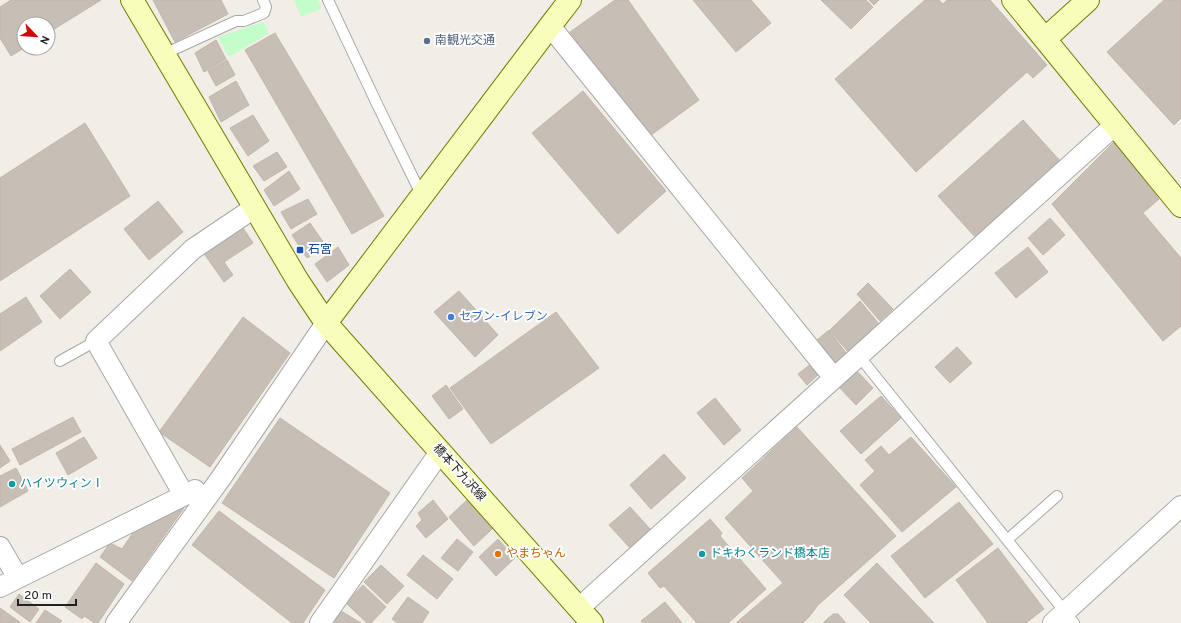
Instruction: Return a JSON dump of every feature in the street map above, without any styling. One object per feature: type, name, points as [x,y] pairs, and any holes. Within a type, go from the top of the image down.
[{"type":"street","name":"橋本下九沢線","points":[[132,0],[254,208],[298,281],[326,323],[585,616]]},
{"type":"street","points":[[116,623],[221,478],[326,323],[570,0]]},
{"type":"street","points":[[1013,0],[1181,206]]},
{"type":"street","points":[[1045,39],[1088,0]]},
{"type":"street","points":[[550,26],[834,378]]},
{"type":"street","points":[[585,616],[834,378],[1115,125]]},
{"type":"street","points":[[184,495],[96,341],[193,249],[254,208]]},
{"type":"street","points":[[320,623],[440,452]]},
{"type":"street","points":[[0,587],[221,478]]},
{"type":"street","points":[[1064,619],[1181,506]]},
{"type":"street","points":[[0,546],[18,578]]},
{"type":"lane","points":[[164,54],[236,21],[244,21],[264,13],[266,7],[262,0]]},
{"type":"lane","points":[[328,0],[422,196]]},
{"type":"lane","points":[[60,361],[96,341]]},
{"type":"lane","points":[[860,356],[1007,540],[1064,619]]},
{"type":"lane","points":[[1007,540],[1057,496]]},
{"type":"green space","points":[[294,0],[318,0],[322,8],[301,17]]},
{"type":"green space","points":[[263,22],[269,33],[229,57],[218,37]]},
{"type":"building","points":[[11,0],[101,0],[56,28],[56,16],[16,16],[16,53],[11,56],[0,38],[0,7]]},
{"type":"building","points":[[153,0],[221,0],[228,14],[175,42]]},
{"type":"building","points":[[615,0],[628,0],[699,100],[647,138],[570,32]]},
{"type":"building","points":[[693,0],[751,0],[771,23],[736,52]]},
{"type":"building","points":[[821,0],[866,0],[873,7],[851,29]]},
{"type":"building","points":[[869,0],[879,0],[874,5]]},
{"type":"building","points":[[925,0],[939,0],[943,4],[947,0],[990,0],[1047,65],[1033,78],[1027,72],[916,172],[835,79]]},
{"type":"building","points":[[1164,0],[1181,0],[1181,118],[1174,125],[1107,52]]},
{"type":"building","points":[[275,33],[384,216],[352,234],[245,50]]},
{"type":"building","points":[[216,40],[226,59],[204,72],[195,53]]},
{"type":"building","points":[[227,60],[235,75],[216,86],[208,71]]},
{"type":"building","points":[[236,81],[249,105],[221,122],[209,97]]},
{"type":"building","points":[[583,91],[666,191],[618,234],[532,133]]},
{"type":"building","points":[[253,115],[269,141],[248,156],[230,128]]},
{"type":"building","points":[[1023,120],[1062,163],[976,238],[938,196]]},
{"type":"building","points":[[85,123],[130,196],[0,281],[0,178]]},
{"type":"building","points":[[1114,142],[1159,199],[1143,213],[1181,258],[1181,326],[1163,341],[1052,204]]},
{"type":"building","points":[[277,152],[287,167],[264,181],[253,166]]},
{"type":"building","points":[[289,171],[300,189],[274,206],[264,190]]},
{"type":"building","points":[[308,199],[317,214],[291,229],[281,212]]},
{"type":"building","points":[[158,201],[183,232],[149,260],[124,229]]},
{"type":"building","points":[[1050,218],[1065,235],[1043,255],[1028,238]]},
{"type":"building","points":[[310,223],[326,246],[307,258],[292,235]]},
{"type":"building","points":[[241,225],[253,243],[224,262],[233,275],[224,282],[203,252]]},
{"type":"building","points":[[338,247],[349,265],[327,282],[315,264]]},
{"type":"building","points":[[1028,247],[1048,272],[1016,298],[995,273]]},
{"type":"building","points":[[70,269],[91,292],[60,319],[40,296]]},
{"type":"building","points":[[868,283],[893,309],[880,321],[857,294]]},
{"type":"building","points":[[459,291],[498,335],[475,357],[434,312]]},
{"type":"building","points":[[26,297],[42,322],[0,351],[0,314]]},
{"type":"building","points":[[860,301],[879,324],[848,352],[830,330]]},
{"type":"building","points":[[556,312],[599,368],[491,444],[450,388]]},
{"type":"building","points":[[243,317],[290,353],[210,467],[159,432]]},
{"type":"building","points":[[829,330],[846,353],[833,364],[816,341]]},
{"type":"building","points":[[957,347],[972,363],[950,383],[935,367]]},
{"type":"building","points":[[811,364],[820,373],[807,385],[798,374]]},
{"type":"building","points":[[854,368],[873,388],[856,405],[837,385]]},
{"type":"building","points":[[446,385],[463,409],[449,419],[432,396]]},
{"type":"building","points":[[881,396],[901,418],[861,454],[840,431]]},
{"type":"building","points":[[715,398],[741,430],[724,445],[697,413]]},
{"type":"building","points":[[73,417],[81,432],[20,465],[12,449]]},
{"type":"building","points":[[280,418],[390,493],[334,578],[222,503]]},
{"type":"building","points":[[797,427],[896,536],[818,605],[803,623],[736,623],[783,583],[725,518],[753,491],[742,478]]},
{"type":"building","points":[[84,437],[97,458],[68,475],[56,453]]},
{"type":"building","points":[[911,437],[956,487],[902,532],[860,485],[875,471],[865,460],[881,446],[889,455]]},
{"type":"building","points":[[0,445],[10,461],[0,468]]},
{"type":"building","points":[[664,454],[686,478],[651,509],[630,485]]},
{"type":"building","name":"ハイツウィンⅠ","points":[[16,468],[28,491],[0,507],[0,476]]},
{"type":"building","points":[[433,500],[448,519],[426,538],[416,526],[422,520],[418,513]]},
{"type":"building","points":[[467,500],[492,529],[474,546],[449,517]]},
{"type":"building","points":[[959,502],[993,544],[925,598],[891,556]]},
{"type":"building","points":[[178,504],[184,508],[132,581],[100,557],[110,543],[122,549],[137,527]]},
{"type":"building","points":[[630,507],[651,530],[630,548],[609,525]]},
{"type":"building","points":[[219,511],[325,590],[303,623],[292,623],[192,545]]},
{"type":"building","name":"ドキわくランド橋本店","points":[[710,519],[722,533],[720,536],[766,589],[728,623],[697,623],[664,586],[660,588],[648,573]]},
{"type":"building","points":[[457,539],[473,552],[458,571],[441,558]]},
{"type":"building","points":[[498,539],[515,558],[496,576],[479,557]]},
{"type":"building","points":[[998,548],[1044,609],[1026,623],[988,623],[956,580]]},
{"type":"building","points":[[423,555],[453,579],[437,599],[407,575]]},
{"type":"building","points":[[96,563],[124,584],[98,623],[95,623],[84,616],[82,619],[65,607]]},
{"type":"building","points":[[877,563],[934,623],[871,623],[844,595]]},
{"type":"building","points":[[381,565],[404,586],[387,604],[364,582]]},
{"type":"building","points":[[363,585],[386,607],[371,623],[367,623],[346,603]]},
{"type":"building","points":[[19,594],[39,609],[30,622],[10,607]]},
{"type":"building","points":[[408,597],[429,612],[422,623],[398,623],[392,619]]},
{"type":"building","points":[[665,602],[682,623],[643,623],[641,621]]},
{"type":"building","points":[[0,608],[21,623],[0,623]]},
{"type":"building","points":[[45,610],[62,621],[60,623],[36,623]]},
{"type":"building","points":[[341,611],[361,623],[334,623]]},
{"type":"building","points":[[833,614],[838,614],[846,623],[823,623]]},
{"type":"place","name":"南観光交通","points":[[427,41]]},
{"type":"place","name":"石宮","points":[[300,250]]},
{"type":"place","name":"セブン-イレブン","points":[[451,317]]},
{"type":"place","name":"ハイツウィンⅠ","points":[[12,484]]},
{"type":"place","name":"やまちゃん","points":[[498,554]]},
{"type":"place","name":"ドキわくランド橋本店","points":[[702,554]]}]
